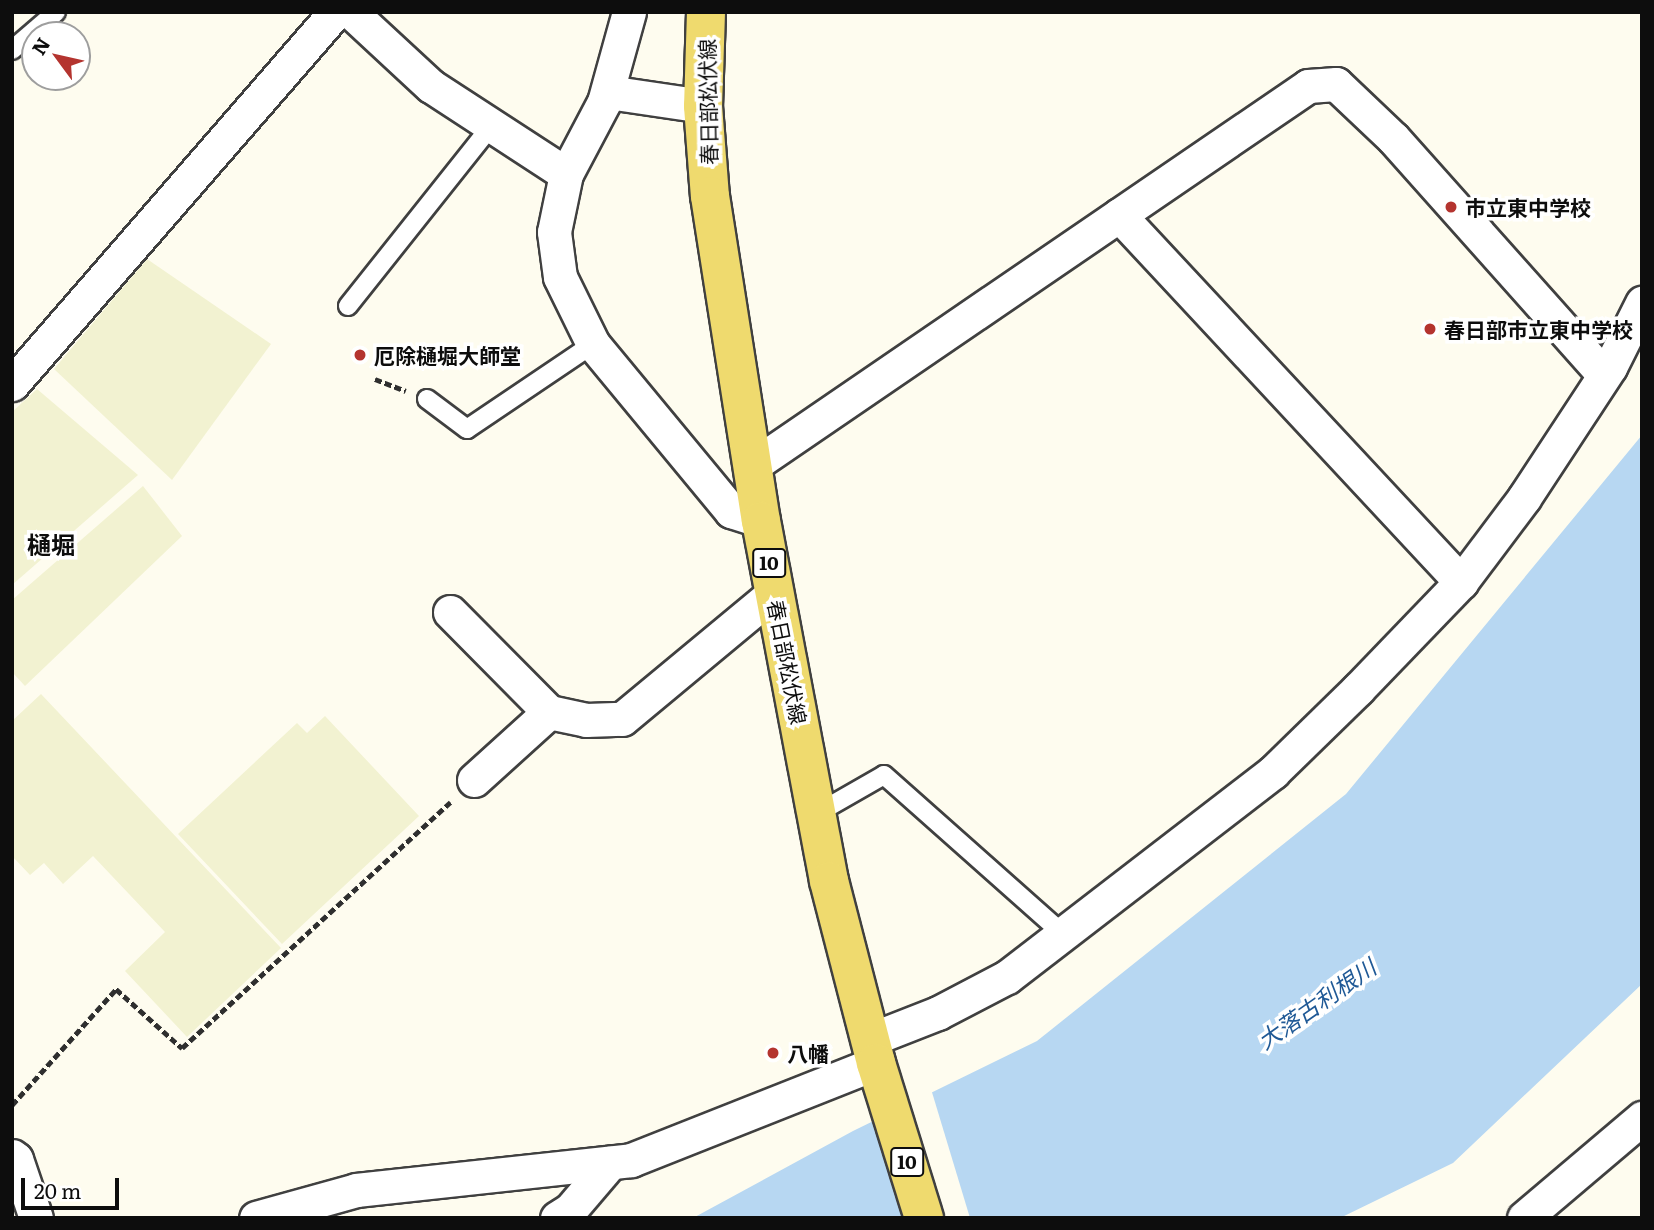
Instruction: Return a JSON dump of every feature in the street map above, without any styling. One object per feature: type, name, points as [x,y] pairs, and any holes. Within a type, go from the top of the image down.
[{"type":"main road","name":"春日部松伏線","points":[[706,12],[703,106],[712,209],[761,521],[829,881],[872,1052],[924,1218]]},
{"type":"street","points":[[12,384],[335,12]]},
{"type":"street","points":[[351,12],[431,86],[566,174]]},
{"type":"street","points":[[629,12],[608,92],[566,174],[554,232],[560,277],[593,344],[731,511],[761,521]]},
{"type":"street","points":[[752,467],[1308,86],[1336,84],[1393,138],[1604,375]]},
{"type":"street","points":[[608,92],[703,106]]},
{"type":"street","points":[[1119,215],[1461,582]]},
{"type":"street","points":[[256,1218],[356,1190],[632,1160],[872,1052],[1007,977],[1273,772],[1461,582],[1524,498],[1604,375],[1642,303]]},
{"type":"street","points":[[450,612],[548,712],[586,720],[622,719],[775,593]]},
{"type":"street","points":[[474,780],[548,712]]},
{"type":"street","points":[[1524,1218],[1642,1118]]},
{"type":"street","points":[[12,1156],[16,1159],[36,1218]]},
{"type":"street","points":[[557,1218],[570,1210],[610,1163]]},
{"type":"lane","points":[[12,50],[55,12]]},
{"type":"lane","points":[[348,306],[491,126]]},
{"type":"lane","points":[[427,399],[467,429],[593,344]]},
{"type":"lane","points":[[816,814],[884,775],[1064,935]]},
{"type":"path","points":[[12,1105],[116,989],[182,1048],[474,780]]},
{"type":"green space","points":[[147,259],[271,344],[172,480],[54,369]]},
{"type":"green space","points":[[37,389],[138,475],[12,585],[12,412]]},
{"type":"green space","points":[[143,486],[182,536],[25,686],[12,672],[12,600]]},
{"type":"green space","points":[[41,694],[281,948],[187,1037],[125,971],[165,932],[93,856],[63,884],[44,863],[30,875],[12,856],[12,721]]},
{"type":"green space","points":[[325,716],[419,816],[282,944],[178,834],[297,723],[307,733]]},
{"type":"water","name":"大落古利根川","points":[[1642,435],[1642,984],[1453,1163],[1340,1218],[693,1218],[853,1131],[1037,1041],[1346,794]]},
{"type":"pier","points":[[931,1089],[970,1218],[906,1218],[875,1116]]},
{"type":"place","name":"市立東中学校","points":[[1451,207]]},
{"type":"place","name":"春日部市立東中学校","points":[[1430,329]]},
{"type":"place","name":"厄除樋堀大師堂","points":[[360,355]]},
{"type":"place","name":"八幡","points":[[773,1053]]},
{"type":"district","name":"樋堀","points":[[51,544]]}]
